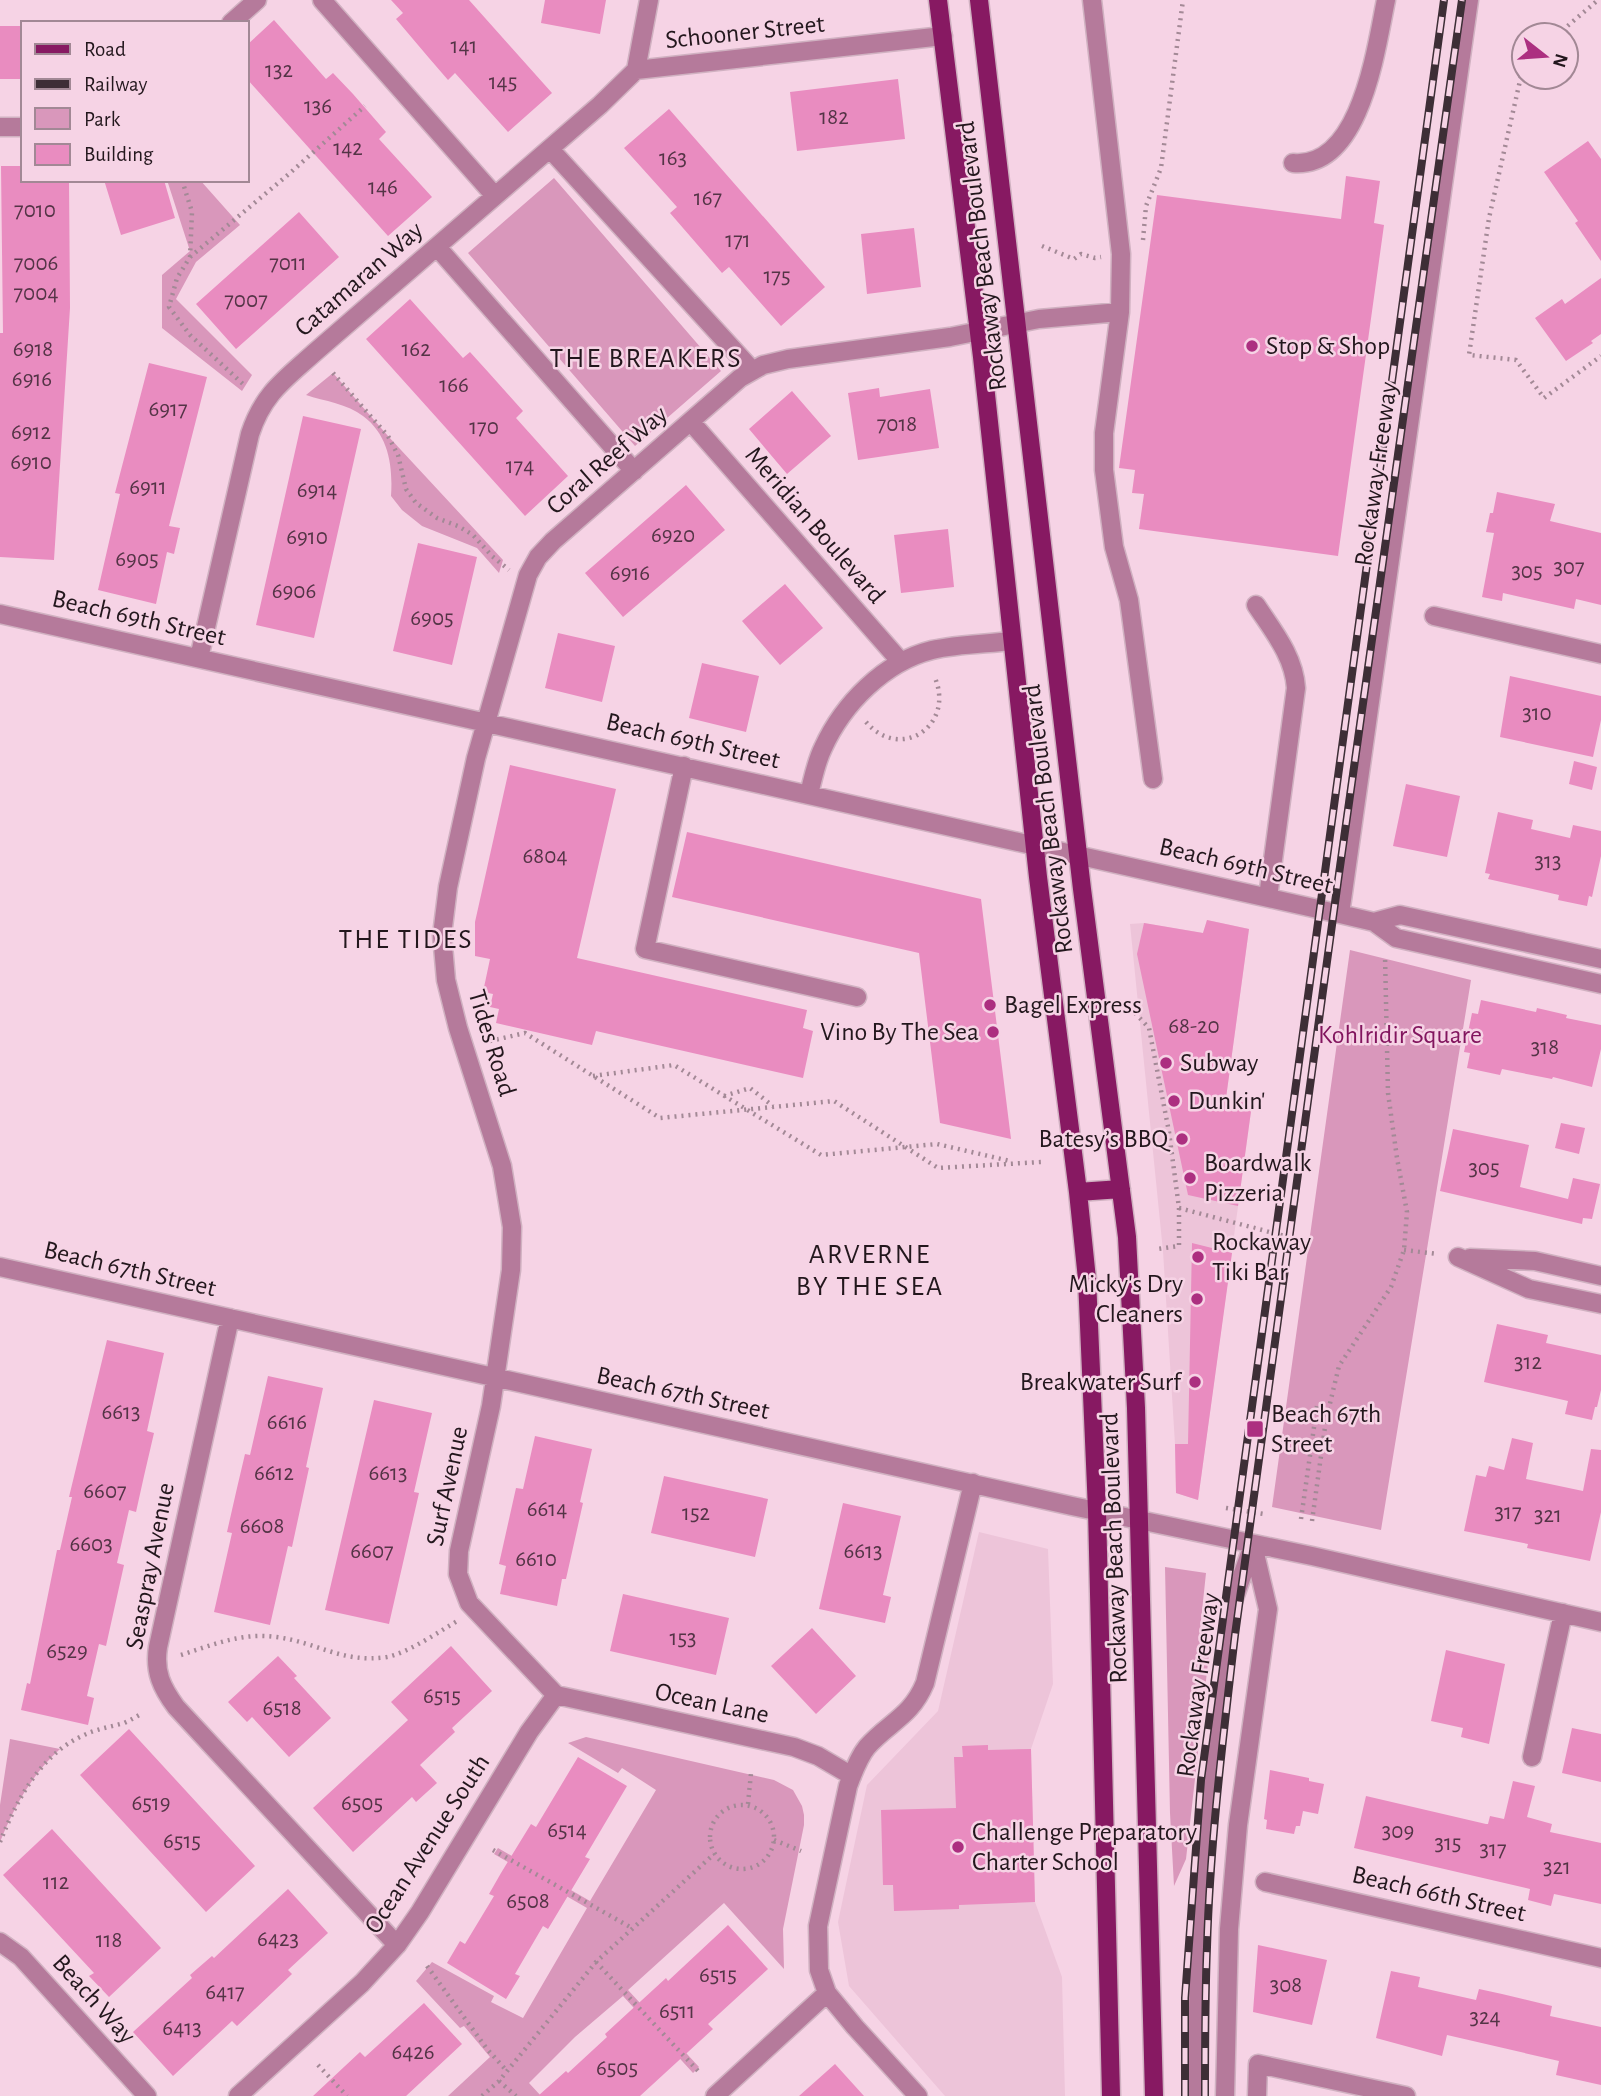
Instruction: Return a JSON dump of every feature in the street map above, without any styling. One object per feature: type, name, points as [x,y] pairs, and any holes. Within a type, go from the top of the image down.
[{"type":"main road","name":"Rockaway Beach Boulevard","points":[[938,0],[978,331],[1034,844],[1078,1192],[1090,1324],[1111,2096]]},
{"type":"main road","name":"Rockaway Beach Boulevard","points":[[979,0],[1078,854],[1127,1237],[1139,1520],[1154,2096]]},
{"type":"main road","points":[[1078,1192],[1121,1189]]},
{"type":"street","points":[[233,21],[257,0]]},
{"type":"street","points":[[322,0],[495,196]]},
{"type":"street","points":[[636,70],[649,0]]},
{"type":"street","points":[[1092,0],[1121,254],[1120,312],[1104,433],[1104,470],[1114,547],[1129,600],[1153,779]]},
{"type":"street","points":[[1293,163],[1312,162],[1321,158],[1348,129],[1363,101],[1386,0]]},
{"type":"street","name":"Rockaway Freeway","points":[[1340,914],[1469,0]]},
{"type":"street","name":"Schooner Street","points":[[636,70],[943,36]]},
{"type":"street","name":"Catamaran Way","points":[[199,658],[250,434],[261,405],[314,353],[550,149],[636,70]]},
{"type":"street","points":[[0,127],[21,127]]},
{"type":"street","points":[[550,149],[752,370]]},
{"type":"street","points":[[437,247],[634,471]]},
{"type":"street","name":"Coral Reef Way","points":[[486,722],[525,584],[533,565],[546,548],[752,370],[788,359],[950,337],[1039,319],[1120,312]]},
{"type":"street","name":"Meridian Boulevard","points":[[691,422],[901,662]]},
{"type":"street","points":[[1256,605],[1289,657],[1296,688],[1268,897]]},
{"type":"street","name":"Beach 69th Street","points":[[0,614],[1268,897],[1374,922],[1396,938],[1601,984]]},
{"type":"street","points":[[1434,616],[1601,654]]},
{"type":"street","points":[[809,794],[822,748],[839,719],[872,682],[901,662],[933,650],[1012,641]]},
{"type":"street","name":"Tides Road","points":[[486,722],[453,862],[442,935],[446,979],[500,1156],[510,1208],[513,1249],[495,1378]]},
{"type":"street","points":[[684,766],[645,949],[857,997]]},
{"type":"street","name":"Beach 69th Street","points":[[1374,922],[1400,915],[1601,959]]},
{"type":"street","points":[[1458,1257],[1535,1261],[1601,1276]]},
{"type":"street","points":[[1458,1257],[1529,1289],[1601,1304]]},
{"type":"street","name":"Beach 67th Street","points":[[0,1267],[1601,1622]]},
{"type":"street","name":"Seaspray Avenue","points":[[230,1318],[158,1647],[156,1668],[159,1679],[176,1707],[397,1945]]},
{"type":"street","name":"Surf Avenue","points":[[495,1378],[461,1539],[457,1563],[460,1584],[475,1611],[555,1695]]},
{"type":"street","points":[[918,2096],[827,1993],[820,1970],[818,1926],[852,1776],[868,1746],[906,1713],[918,1699],[925,1683],[973,1483]]},
{"type":"street","name":"Rockaway Freeway","points":[[1196,2096],[1199,1921],[1213,1752],[1232,1604],[1252,1545]]},
{"type":"street","name":"Rockaway Freeway","points":[[1225,2096],[1229,1929],[1237,1838],[1268,1609],[1252,1545]]},
{"type":"street","points":[[1532,1757],[1563,1613]]},
{"type":"street","name":"Ocean Avenue South","points":[[238,2096],[362,1983],[397,1945],[420,1912],[536,1721],[555,1695]]},
{"type":"street","name":"Ocean Lane","points":[[555,1695],[794,1747],[818,1756],[852,1776]]},
{"type":"street","name":"Beach 66th Street","points":[[1265,1882],[1601,1958]]},
{"type":"street","name":"Beach Way","points":[[0,1942],[21,1957],[147,2096]]},
{"type":"street","points":[[715,2096],[827,1993]]},
{"type":"street","points":[[1257,2096],[1258,2064],[1406,2096]]},
{"type":"path","points":[[1042,246],[1074,259],[1081,254],[1095,258],[1142,248],[1146,206],[1161,168],[1183,0]]},
{"type":"path","points":[[1573,21],[1598,0]]},
{"type":"path","points":[[1518,91],[1489,218],[1469,355],[1516,360],[1544,398],[1601,356]]},
{"type":"path","points":[[243,384],[190,335],[169,307],[177,278],[190,257],[365,106]]},
{"type":"path","points":[[183,182],[192,212],[190,257]]},
{"type":"path","points":[[333,373],[388,436],[398,455],[406,489],[416,503],[437,518],[473,535],[492,556],[525,584]]},
{"type":"path","points":[[866,722],[872,729],[890,738],[900,740],[918,735],[934,720],[938,710],[939,687],[935,678]]},
{"type":"path","points":[[1312,1521],[1329,1409],[1339,1366],[1391,1287],[1404,1250],[1407,1212],[1396,1158],[1388,1093],[1385,954]]},
{"type":"path","points":[[1135,1013],[1149,1028],[1169,1132],[1179,1208],[1179,1246],[1158,1248]]},
{"type":"path","points":[[490,1041],[525,1033],[660,1118],[834,1101],[938,1168],[1041,1162]]},
{"type":"path","points":[[593,1076],[674,1065],[821,1155],[937,1144],[1018,1163]]},
{"type":"path","points":[[724,1096],[750,1088],[773,1107]]},
{"type":"path","points":[[1179,1208],[1296,1239]]},
{"type":"path","points":[[1404,1250],[1458,1257]]},
{"type":"path","points":[[1301,1519],[1317,1406],[1329,1409]]},
{"type":"path","points":[[1281,1443],[1312,1447]]},
{"type":"path","points":[[1226,1508],[1264,1514]]},
{"type":"path","points":[[181,1655],[224,1640],[274,1636],[338,1655],[362,1659],[390,1656],[475,1611]]},
{"type":"path","points":[[0,1842],[30,1782],[52,1756],[80,1737],[144,1713]]},
{"type":"path","points":[[748,1804],[751,1773]]},
{"type":"path","points":[[737,1804],[748,1804],[768,1817],[772,1824],[774,1840],[766,1858],[758,1865],[739,1869],[729,1867],[714,1854],[709,1833],[718,1814],[737,1804]]},
{"type":"path","points":[[774,1840],[801,1851]]},
{"type":"path","points":[[493,1850],[632,1928]]},
{"type":"path","points":[[482,2096],[499,2081],[596,1962],[714,1854]]},
{"type":"path","points":[[596,1962],[699,2071]]},
{"type":"path","points":[[427,1966],[487,2049],[507,2071]]},
{"type":"path","points":[[318,2065],[347,2096]]},
{"type":"path","points":[[499,2081],[516,2096]]},
{"type":"shaded area","points":[[1207,920],[1249,929],[1226,1098],[1252,1104],[1198,1500],[1176,1493],[1163,1251],[1130,924],[1144,923],[1203,933]]},
{"type":"shaded area","points":[[979,1532],[1048,1549],[1053,1684],[1031,1749],[1035,1902],[1062,1977],[1065,2096],[945,2096],[849,1986],[838,1922],[867,1785],[938,1711]]},
{"type":"green space","points":[[554,178],[721,371],[635,446],[468,253]]},
{"type":"green space","points":[[168,182],[202,182],[240,225],[196,262],[176,299],[252,375],[242,391],[162,328],[162,275],[190,251]]},
{"type":"green space","points":[[333,373],[503,560],[499,573],[477,548],[422,526],[402,510],[391,496],[388,452],[379,432],[372,424],[350,408],[306,395]]},
{"type":"green space","name":"Kohlridir Square","points":[[1350,950],[1471,980],[1381,1530],[1272,1507]]},
{"type":"green space","points":[[1165,1567],[1206,1573],[1200,1630],[1211,1636],[1186,1859],[1174,1886],[1170,1813]]},
{"type":"green space","points":[[586,1737],[774,1780],[793,1790],[802,1806],[804,1825],[783,1929],[784,1969],[724,1903],[628,1990],[699,2067],[693,2073],[623,1996],[575,2037],[529,2083],[541,2096],[448,2096],[490,2057],[464,2026],[460,2028],[416,1981],[432,1962],[494,1996],[491,2002],[523,2018],[587,1908],[494,1854],[498,1848],[590,1901],[656,1790],[622,1768],[618,1773],[568,1743]]},
{"type":"green space","points":[[10,1739],[60,1749],[41,1769],[25,1792],[0,1842],[0,1805]]},
{"type":"building","points":[[391,0],[469,0],[552,93],[508,132],[455,73],[448,80],[396,19],[403,13]]},
{"type":"building","points":[[545,0],[606,0],[600,34],[541,23]]},
{"type":"building","points":[[274,20],[326,79],[333,73],[353,94],[386,132],[379,139],[432,197],[388,236],[248,80],[248,44]]},
{"type":"building","points":[[0,26],[21,26],[21,79],[0,79]]},
{"type":"building","points":[[898,79],[905,139],[797,151],[790,92]]},
{"type":"building","points":[[669,109],[825,287],[781,326],[729,267],[722,273],[670,213],[677,207],[624,148]]},
{"type":"building","points":[[1588,141],[1601,159],[1601,261],[1575,223],[1578,221],[1544,172]]},
{"type":"building","points":[[1,166],[21,166],[21,182],[69,182],[70,308],[54,560],[0,557],[0,333],[3,333]]},
{"type":"building","name":"Stop & Shop","points":[[1346,176],[1380,181],[1374,223],[1384,225],[1338,556],[1139,529],[1144,494],[1132,493],[1135,470],[1119,468],[1157,195],[1341,219]]},
{"type":"building","points":[[105,182],[165,182],[175,218],[121,235]]},
{"type":"building","points":[[299,212],[339,257],[236,349],[196,304]]},
{"type":"building","points":[[914,228],[921,287],[867,294],[861,234]]},
{"type":"building","points":[[1601,278],[1601,334],[1591,341],[1593,343],[1566,361],[1535,318],[1562,299],[1565,304]]},
{"type":"building","points":[[410,299],[463,358],[470,352],[523,411],[516,418],[568,476],[525,516],[366,339]]},
{"type":"building","points":[[149,363],[207,377],[169,526],[180,528],[174,554],[167,552],[156,604],[98,590],[120,494],[115,493]]},
{"type":"building","points":[[879,388],[880,397],[930,389],[939,448],[858,460],[848,393]]},
{"type":"building","points":[[792,391],[831,436],[787,474],[749,429]]},
{"type":"building","points":[[303,416],[361,429],[314,638],[256,625]]},
{"type":"building","points":[[686,485],[725,530],[623,617],[585,573]]},
{"type":"building","points":[[1497,492],[1555,504],[1550,521],[1601,533],[1601,605],[1576,599],[1574,609],[1503,593],[1502,601],[1482,597],[1494,533],[1486,532]]},
{"type":"building","points":[[948,529],[954,587],[901,593],[894,535]]},
{"type":"building","points":[[418,543],[477,557],[452,665],[393,651]]},
{"type":"building","points":[[785,584],[823,628],[780,665],[742,621]]},
{"type":"building","points":[[558,633],[615,646],[602,702],[545,688]]},
{"type":"building","points":[[702,663],[759,676],[746,732],[689,718]]},
{"type":"building","points":[[1510,676],[1601,696],[1601,720],[1593,757],[1500,737]]},
{"type":"building","points":[[1574,761],[1597,767],[1592,790],[1569,784]]},
{"type":"building","points":[[510,765],[616,789],[577,958],[807,1010],[803,1028],[813,1031],[803,1078],[596,1031],[592,1045],[496,1023],[499,1009],[490,1007],[493,994],[483,992],[490,959],[475,956],[475,922]]},
{"type":"building","points":[[1406,784],[1460,796],[1447,857],[1393,846]]},
{"type":"building","points":[[1498,812],[1533,820],[1531,829],[1570,838],[1573,825],[1601,831],[1601,856],[1592,897],[1589,896],[1587,906],[1558,900],[1559,895],[1488,879],[1490,874],[1485,873]]},
{"type":"building","points":[[687,832],[981,899],[1011,1139],[940,1123],[919,953],[672,897]]},
{"type":"building","points":[[1207,920],[1249,929],[1226,1098],[1252,1104],[1238,1206],[1188,1195],[1137,954],[1144,923],[1203,933]]},
{"type":"building","points":[[1481,1000],[1536,1012],[1537,1008],[1567,1015],[1566,1018],[1601,1025],[1601,1049],[1592,1087],[1553,1077],[1552,1079],[1502,1069],[1500,1075],[1467,1068],[1470,1053],[1464,1052],[1472,1013],[1478,1014]]},
{"type":"building","points":[[1561,1123],[1585,1128],[1579,1154],[1555,1148]]},
{"type":"building","points":[[1453,1129],[1529,1145],[1520,1187],[1568,1199],[1573,1178],[1600,1184],[1592,1219],[1583,1218],[1582,1224],[1440,1191]]},
{"type":"building","points":[[1192,1243],[1232,1253],[1198,1500],[1176,1493],[1175,1444],[1188,1444]]},
{"type":"building","points":[[1497,1324],[1548,1335],[1546,1343],[1601,1355],[1601,1390],[1592,1420],[1565,1414],[1568,1401],[1484,1382]]},
{"type":"building","points":[[107,1340],[164,1353],[147,1431],[154,1433],[136,1512],[129,1510],[117,1563],[124,1565],[106,1646],[99,1644],[87,1696],[94,1698],[88,1725],[21,1710],[27,1683],[30,1684],[57,1550],[60,1550],[72,1497],[69,1497]]},
{"type":"building","points":[[268,1376],[323,1388],[292,1547],[288,1546],[270,1625],[214,1612],[232,1533],[227,1532],[237,1488],[245,1454],[250,1455]]},
{"type":"building","points":[[374,1400],[432,1413],[414,1492],[419,1493],[389,1624],[325,1610]]},
{"type":"building","points":[[535,1436],[592,1449],[580,1502],[583,1503],[566,1579],[562,1579],[557,1606],[500,1594],[506,1566],[499,1564],[516,1488],[523,1489]]},
{"type":"building","points":[[1512,1438],[1533,1443],[1526,1479],[1583,1491],[1591,1449],[1601,1450],[1601,1512],[1590,1561],[1527,1548],[1528,1544],[1464,1531],[1476,1475],[1486,1477],[1489,1466],[1504,1470]]},
{"type":"building","points":[[664,1476],[768,1499],[755,1557],[651,1533]]},
{"type":"building","points":[[843,1503],[901,1516],[883,1595],[891,1597],[885,1623],[819,1609]]},
{"type":"building","points":[[623,1594],[729,1618],[716,1675],[610,1651]]},
{"type":"building","points":[[812,1628],[856,1676],[816,1714],[771,1666]]},
{"type":"building","points":[[451,1646],[492,1691],[452,1728],[455,1732],[420,1765],[437,1783],[416,1802],[412,1797],[353,1852],[313,1808],[408,1720],[391,1702]]},
{"type":"building","points":[[1446,1650],[1505,1664],[1489,1744],[1461,1737],[1463,1728],[1431,1721]]},
{"type":"building","points":[[278,1656],[297,1676],[294,1678],[331,1718],[289,1757],[252,1717],[247,1722],[228,1702]]},
{"type":"building","points":[[1572,1728],[1601,1734],[1601,1782],[1562,1773]]},
{"type":"building","points":[[129,1729],[255,1866],[206,1912],[80,1775]]},
{"type":"building","name":"Challenge Preparatory Charter School","points":[[988,1745],[988,1750],[1031,1749],[1035,1902],[959,1905],[959,1909],[894,1911],[893,1885],[883,1885],[881,1810],[956,1808],[954,1757],[963,1757],[962,1746]]},
{"type":"building","points":[[578,1757],[627,1786],[585,1857],[590,1859],[548,1929],[543,1926],[515,1974],[520,1976],[506,1999],[447,1963],[460,1941],[465,1944],[494,1896],[489,1894],[501,1873],[531,1824],[536,1827]]},
{"type":"building","points":[[1270,1770],[1324,1784],[1318,1814],[1303,1811],[1300,1826],[1296,1826],[1294,1834],[1266,1829],[1267,1820],[1264,1819]]},
{"type":"building","points":[[1513,1781],[1535,1786],[1527,1817],[1552,1824],[1550,1832],[1601,1843],[1601,1904],[1554,1894],[1551,1906],[1528,1900],[1530,1889],[1354,1848],[1366,1796],[1488,1824],[1490,1816],[1504,1819]]},
{"type":"building","points":[[52,1829],[161,1948],[109,1997],[89,1976],[94,1973],[3,1875]]},
{"type":"building","points":[[288,1889],[328,1933],[288,1970],[292,1974],[237,2026],[232,2021],[173,2076],[133,2032],[192,1978],[190,1975],[212,1956],[214,1958]]},
{"type":"building","points":[[728,1925],[768,1969],[708,2024],[713,2029],[640,2096],[538,2096],[566,2071],[568,2073],[607,2037],[605,2034],[666,1978],[668,1981]]},
{"type":"building","points":[[1258,1945],[1327,1960],[1312,2025],[1253,2012]]},
{"type":"building","points":[[1391,1971],[1420,1977],[1418,1987],[1476,2000],[1479,1989],[1502,1994],[1552,2006],[1550,2016],[1601,2027],[1601,2085],[1556,2075],[1559,2061],[1447,2035],[1442,2056],[1376,2038]]},
{"type":"building","points":[[424,2003],[462,2044],[406,2096],[313,2096],[360,2052],[365,2057]]},
{"type":"building","points":[[835,2064],[864,2096],[799,2096]]},
{"type":"railway","points":[[1185,2096],[1185,1998],[1201,1780],[1444,0]]},
{"type":"railway","points":[[1205,2096],[1211,1869],[1235,1635],[1462,0]]},
{"type":"place","name":"Stop & Shop","points":[[1252,346]]},
{"type":"place","name":"Bagel Express","points":[[990,1005]]},
{"type":"place","name":"Vino By The Sea","points":[[993,1032]]},
{"type":"place","name":"Subway","points":[[1166,1063]]},
{"type":"place","name":"Dunkin'","points":[[1174,1101]]},
{"type":"place","name":"Batesy’s BBQ","points":[[1182,1139]]},
{"type":"place","name":"Boardwalk Pizzeria","points":[[1190,1178]]},
{"type":"place","name":"Rockaway Tiki Bar","points":[[1198,1257]]},
{"type":"place","name":"Micky's Dry Cleaners","points":[[1197,1299]]},
{"type":"place","name":"Breakwater Surf","points":[[1195,1382]]},
{"type":"place","name":"Beach 67th Street","points":[[1255,1429]]},
{"type":"place","name":"Challenge Preparatory Charter School","points":[[958,1847]]},
{"type":"district","name":"THE BREAKERS","points":[[646,359]]},
{"type":"district","name":"THE TIDES","points":[[406,940]]},
{"type":"district","name":"ARVERNE BY THE SEA","points":[[870,1271]]}]
